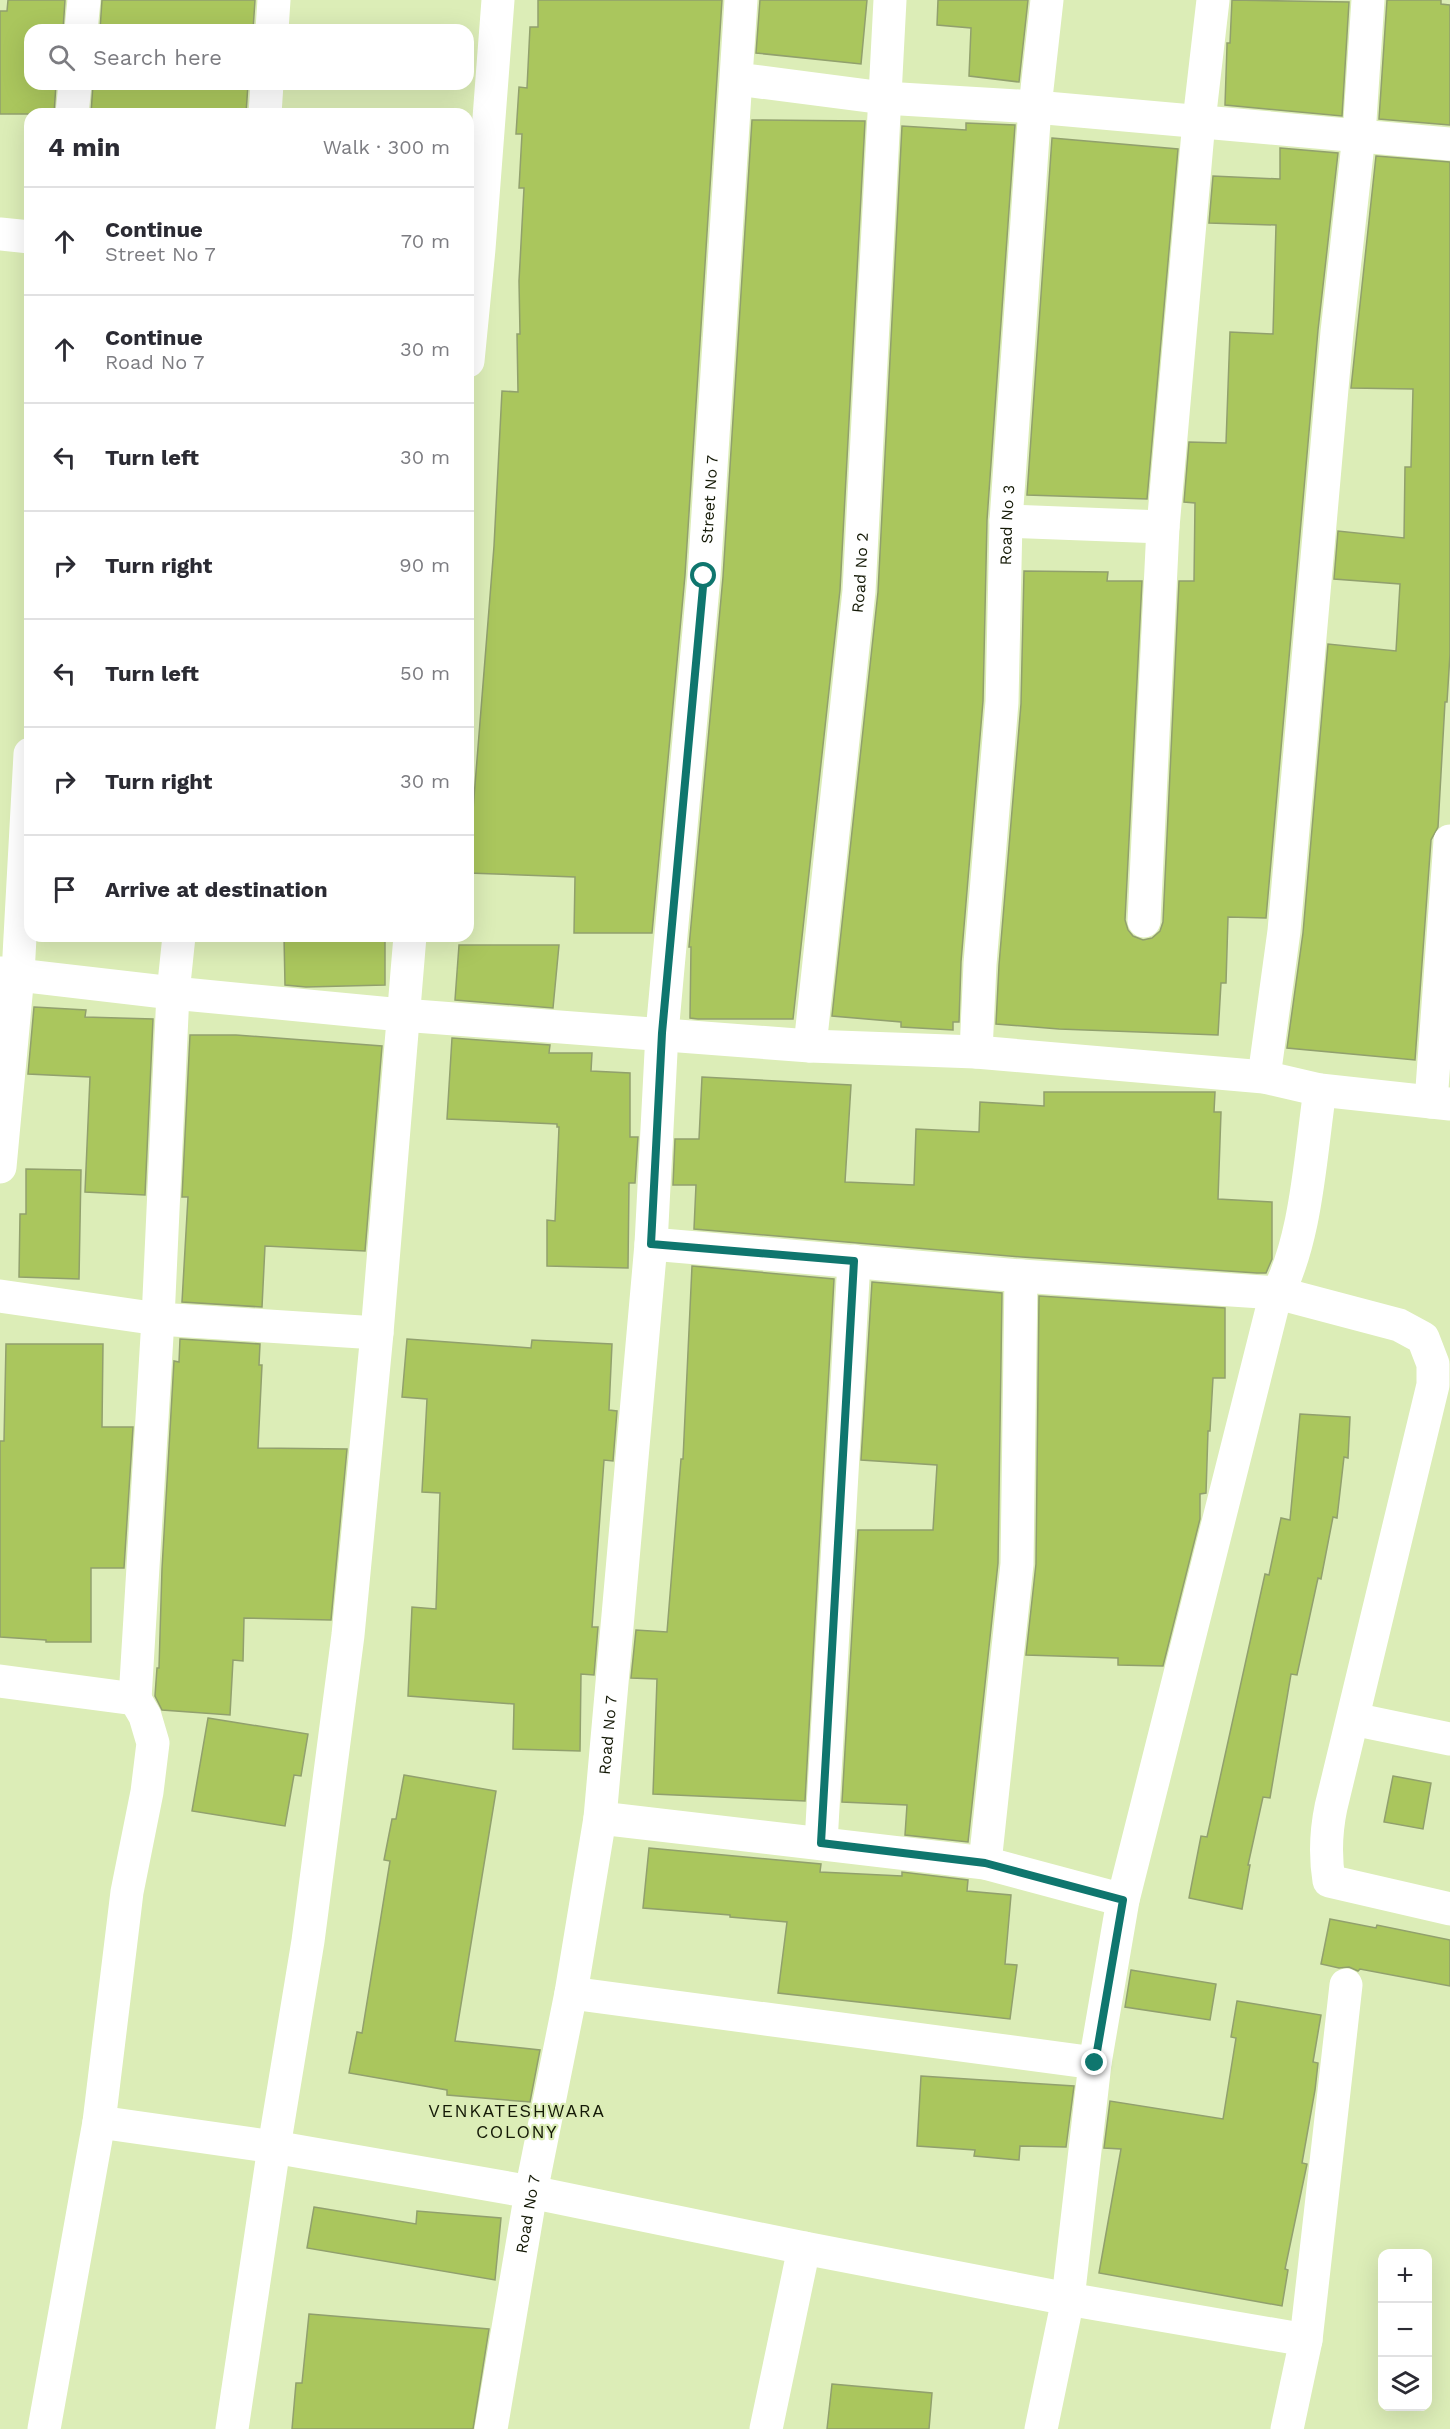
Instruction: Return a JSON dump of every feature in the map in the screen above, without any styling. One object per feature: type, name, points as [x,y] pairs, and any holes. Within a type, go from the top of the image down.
[{"type":"street","points":[[82,24],[84,0]]},
{"type":"street","points":[[272,24],[274,0]]},
{"type":"street","points":[[474,249],[498,0]]},
{"type":"street","name":"Street No 7","points":[[662,1033],[704,576],[741,0]]},
{"type":"street","name":"Road No 2","points":[[810,1046],[860,591],[890,0]]},
{"type":"street","name":"Road No 3","points":[[976,1052],[980,963],[1002,702],[1006,521],[1035,107],[1047,0]]},
{"type":"street","points":[[1144,921],[1163,527],[1199,121],[1213,0]]},
{"type":"street","points":[[1264,1077],[1284,931],[1337,332],[1359,135],[1368,0]]},
{"type":"street","points":[[737,79],[884,98],[1035,107],[1450,144]]},
{"type":"street","points":[[73,108],[74,90]]},
{"type":"street","points":[[265,108],[267,90]]},
{"type":"street","points":[[0,234],[24,236]]},
{"type":"street","points":[[1006,521],[1163,527]]},
{"type":"street","points":[[0,1167],[9,974],[24,817]]},
{"type":"street","points":[[9,974],[173,993],[402,1015],[810,1046],[976,1052],[1264,1077],[1320,1089],[1440,1103],[1450,841]]},
{"type":"street","points":[[44,2429],[99,2122],[127,1892],[147,1792],[153,1743],[145,1716],[135,1699],[158,1319],[173,993],[178,942]]},
{"type":"street","points":[[232,2429],[274,2147],[308,1941],[348,1635],[377,1333],[409,942]]},
{"type":"street","name":"Road No 7","points":[[490,2429],[531,2192],[571,1993],[600,1818],[651,1244],[662,1033]]},
{"type":"street","points":[[1041,2429],[1068,2299],[1095,2063],[1123,1900],[1274,1301],[1287,1276],[1302,1213],[1320,1089]]},
{"type":"street","points":[[651,1244],[1021,1276],[1278,1293],[1399,1325],[1423,1338],[1433,1364],[1433,1385],[1327,1825],[1326,1863],[1329,1881],[1450,1909]]},
{"type":"street","points":[[821,1843],[854,1261]]},
{"type":"street","points":[[985,1863],[1017,1564],[1021,1276]]},
{"type":"street","points":[[0,1296],[158,1319],[377,1333]]},
{"type":"street","points":[[0,1681],[135,1699]]},
{"type":"street","points":[[1353,1719],[1450,1739]]},
{"type":"street","points":[[600,1818],[985,1863],[1123,1900]]},
{"type":"street","points":[[1287,2429],[1305,2340],[1346,1985]]},
{"type":"street","points":[[571,1993],[1095,2063]]},
{"type":"street","points":[[99,2122],[274,2147],[531,2192],[1068,2299],[1305,2340]]},
{"type":"street","points":[[766,2429],[804,2248]]},
{"type":"building","points":[[8,0],[65,0],[63,24],[24,24],[24,90],[56,90],[54,108],[24,108],[24,114],[0,114],[0,11],[7,11]]},
{"type":"building","points":[[102,0],[255,0],[253,24],[100,24]]},
{"type":"building","points":[[538,0],[722,0],[685,575],[652,933],[574,933],[575,877],[474,873],[474,798],[494,546],[502,391],[518,392],[517,334],[520,334],[519,281],[524,188],[519,188],[522,134],[516,134],[519,87],[527,88],[530,27],[538,27]]},
{"type":"building","points":[[760,0],[867,0],[861,64],[756,53]]},
{"type":"building","points":[[938,0],[1028,0],[1019,82],[969,76],[971,28],[937,25]]},
{"type":"building","points":[[1232,0],[1349,2],[1342,116],[1225,105],[1227,43],[1230,43]]},
{"type":"building","points":[[1387,0],[1441,0],[1441,4],[1450,5],[1450,125],[1379,119]]},
{"type":"building","points":[[93,90],[248,90],[246,108],[91,108]]},
{"type":"building","points":[[752,120],[865,121],[840,590],[793,1019],[698,1019],[690,1018],[691,947],[689,947],[723,577]]},
{"type":"building","points":[[966,123],[1015,125],[987,520],[983,701],[961,962],[959,1022],[953,1022],[953,1030],[901,1027],[901,1022],[832,1016],[878,592],[902,126],[966,130]]},
{"type":"building","points":[[1052,138],[1178,149],[1147,499],[1027,495]]},
{"type":"building","points":[[1280,148],[1338,153],[1318,330],[1266,918],[1228,917],[1226,983],[1221,983],[1218,1035],[1059,1029],[996,1024],[1021,704],[1024,571],[1108,572],[1107,581],[1142,581],[1125,920],[1133,936],[1143,940],[1152,938],[1160,931],[1163,922],[1179,581],[1194,581],[1195,503],[1184,502],[1189,442],[1226,443],[1230,332],[1273,334],[1276,225],[1209,223],[1213,176],[1280,179]]},
{"type":"building","points":[[1376,156],[1450,162],[1450,654],[1438,827],[1431,840],[1415,1060],[1287,1048],[1303,933],[1328,644],[1396,651],[1400,584],[1334,579],[1338,531],[1404,538],[1405,467],[1411,467],[1413,389],[1351,388]]},
{"type":"building","points":[[284,942],[385,942],[385,985],[306,987],[285,985]]},
{"type":"building","points":[[459,945],[559,945],[553,1008],[455,1000]]},
{"type":"building","points":[[34,1007],[86,1010],[85,1017],[153,1019],[145,1195],[85,1192],[90,1077],[28,1074]]},
{"type":"building","points":[[190,1035],[236,1035],[382,1046],[365,1251],[265,1246],[262,1307],[182,1302],[188,1197],[182,1197]]},
{"type":"building","points":[[452,1038],[550,1045],[549,1053],[592,1053],[591,1071],[630,1073],[630,1137],[638,1137],[635,1183],[629,1183],[628,1268],[547,1266],[547,1220],[555,1221],[559,1127],[557,1124],[447,1119]]},
{"type":"building","points":[[702,1077],[851,1085],[845,1182],[914,1185],[916,1129],[979,1132],[980,1102],[1044,1106],[1044,1092],[1215,1092],[1214,1112],[1221,1112],[1218,1199],[1272,1202],[1272,1259],[1266,1273],[1257,1273],[1022,1257],[694,1229],[696,1185],[673,1185],[675,1139],[699,1139]]},
{"type":"building","points":[[26,1169],[81,1170],[79,1279],[19,1277],[20,1214],[26,1214]]},
{"type":"building","points":[[692,1266],[834,1279],[805,1801],[653,1794],[657,1679],[631,1678],[636,1630],[667,1632],[681,1459],[683,1459]]},
{"type":"building","points":[[872,1282],[1002,1293],[998,1563],[968,1842],[905,1835],[907,1805],[842,1802],[858,1530],[933,1530],[937,1465],[861,1460]]},
{"type":"building","points":[[1039,1296],[1225,1308],[1225,1378],[1213,1378],[1206,1493],[1200,1494],[1200,1519],[1163,1666],[1118,1665],[1118,1658],[1026,1655],[1036,1564]]},
{"type":"building","points":[[180,1339],[260,1344],[259,1365],[262,1365],[258,1448],[347,1449],[331,1620],[244,1618],[243,1661],[233,1660],[230,1715],[162,1710],[155,1696],[157,1668],[159,1668],[162,1569],[174,1361],[179,1362]]},
{"type":"building","points":[[407,1339],[531,1348],[532,1340],[612,1344],[609,1410],[617,1411],[613,1461],[604,1460],[592,1627],[598,1627],[594,1675],[581,1674],[580,1751],[513,1749],[514,1704],[408,1696],[412,1607],[436,1609],[440,1493],[422,1492],[427,1399],[402,1397]]},
{"type":"building","points":[[6,1344],[103,1344],[102,1427],[133,1427],[124,1568],[91,1568],[91,1642],[46,1642],[46,1640],[0,1637],[0,1441],[4,1441]]},
{"type":"building","points":[[1300,1414],[1350,1417],[1348,1458],[1344,1457],[1337,1518],[1333,1517],[1321,1579],[1318,1578],[1297,1675],[1291,1674],[1270,1798],[1263,1797],[1248,1865],[1250,1865],[1242,1909],[1189,1898],[1201,1836],[1207,1837],[1265,1574],[1269,1575],[1281,1518],[1290,1520]]},
{"type":"building","points":[[208,1718],[308,1734],[301,1776],[294,1775],[285,1826],[192,1811]]},
{"type":"building","points":[[404,1775],[496,1791],[455,2041],[540,2050],[530,2102],[447,2095],[447,2090],[349,2073],[357,2032],[362,2033],[390,1861],[384,1860],[392,1819],[396,1819]]},
{"type":"building","points":[[1393,1776],[1431,1783],[1423,1829],[1384,1822]]},
{"type":"building","points":[[649,1848],[821,1864],[820,1872],[902,1876],[902,1872],[968,1880],[967,1891],[1011,1895],[1005,1964],[1017,1965],[1010,2019],[778,1993],[787,1922],[643,1908]]},
{"type":"building","points":[[1330,1919],[1376,1928],[1377,1925],[1450,1940],[1450,1986],[1321,1964]]},
{"type":"building","points":[[1131,1970],[1216,1984],[1210,2020],[1125,2007]]},
{"type":"building","points":[[1237,2001],[1321,2015],[1313,2062],[1318,2063],[1315,2090],[1302,2163],[1307,2164],[1285,2269],[1288,2270],[1282,2306],[1099,2273],[1121,2149],[1104,2148],[1110,2101],[1223,2119],[1236,2038],[1231,2037]]},
{"type":"building","points":[[921,2076],[1074,2086],[1066,2147],[1020,2146],[1019,2160],[974,2156],[975,2150],[917,2146]]},
{"type":"building","points":[[314,2207],[416,2224],[417,2211],[501,2218],[495,2280],[307,2248]]},
{"type":"building","points":[[309,2314],[489,2329],[473,2429],[292,2429],[296,2383],[302,2383]]},
{"type":"building","points":[[832,2384],[932,2393],[929,2429],[827,2429]]},
{"type":"district","name":"VENKATESHWARA COLONY","points":[[517,2121]]},
{"type":"route","points":[[704,576],[662,1033],[651,1244],[854,1261],[821,1843],[985,1863],[1123,1900],[1095,2063]]}]
